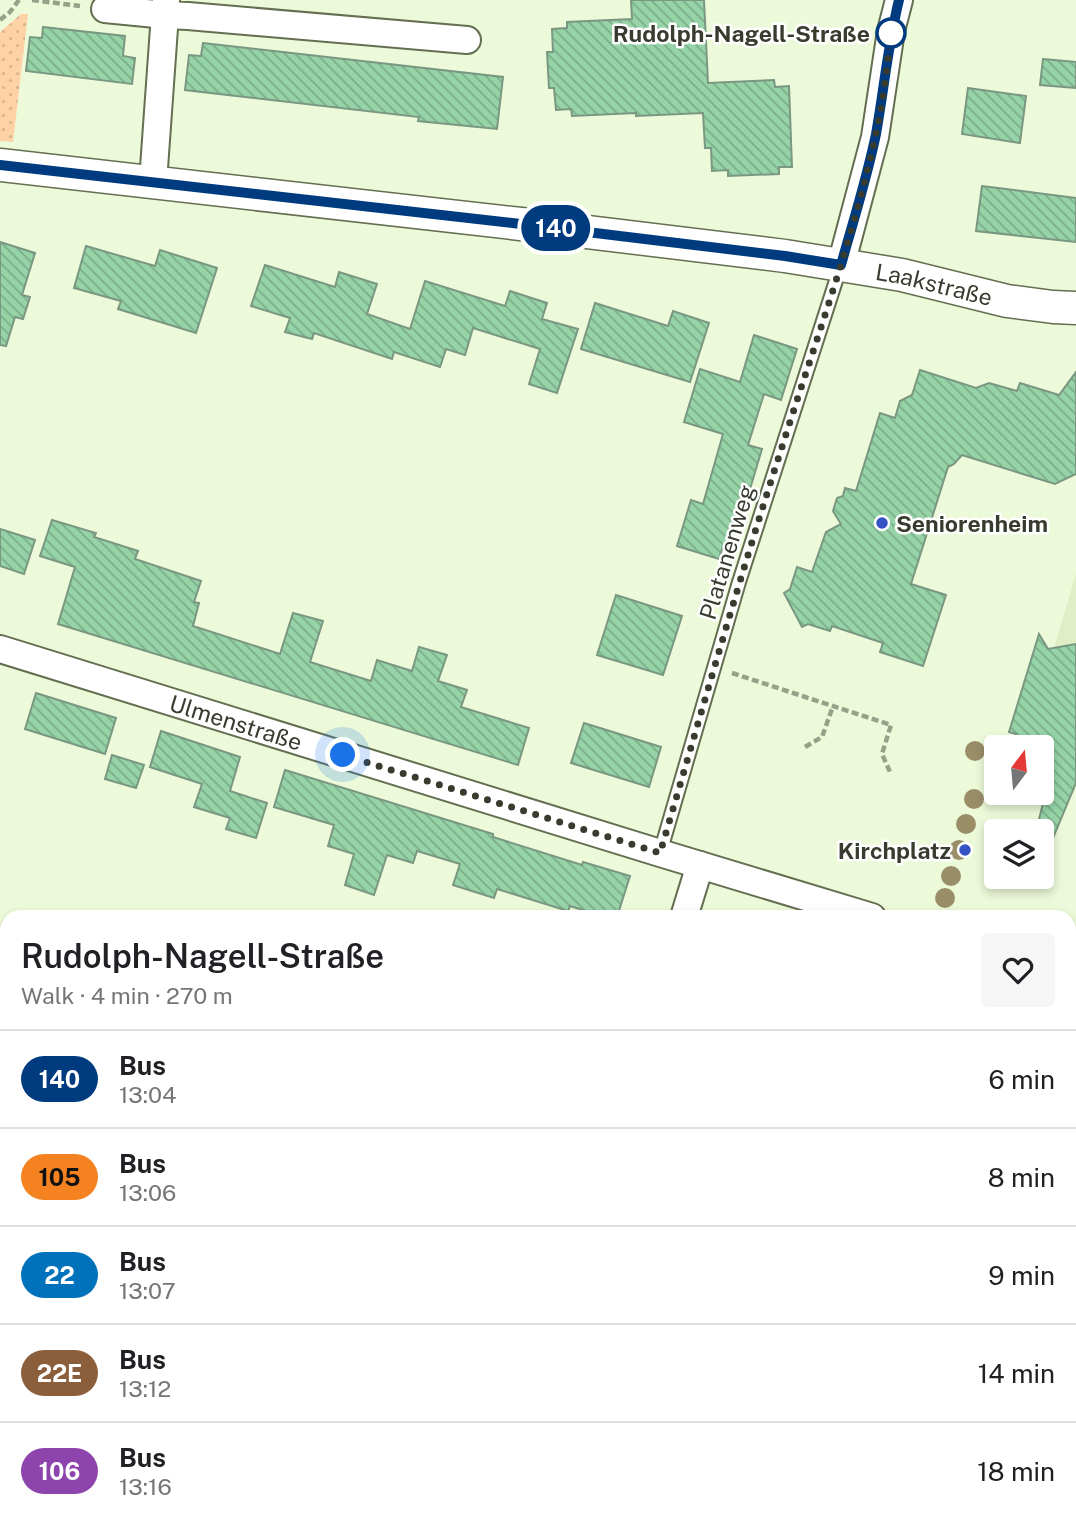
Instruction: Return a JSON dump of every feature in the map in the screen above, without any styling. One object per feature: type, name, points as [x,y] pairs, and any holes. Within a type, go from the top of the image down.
[{"type":"street","points":[[841,265],[875,137],[891,31],[899,0]]},
{"type":"street","points":[[153,182],[166,8]]},
{"type":"street","points":[[105,9],[166,8],[188,16],[467,40]]},
{"type":"street","name":"Laakstraße","points":[[0,165],[785,256],[902,275],[1007,301],[1076,308]]},
{"type":"street","name":"Ulmenstraße","points":[[0,649],[849,910]]},
{"type":"street","points":[[686,910],[700,865]]},
{"type":"lane","name":"Platanenweg","points":[[660,853],[747,557],[841,265]]},
{"type":"path","points":[[0,20],[19,0]]},
{"type":"path","points":[[32,0],[105,9]]},
{"type":"path","points":[[714,667],[891,724],[882,754],[890,772]]},
{"type":"path","points":[[805,747],[822,737],[833,706]]},
{"type":"shaded area","points":[[21,14],[28,14],[13,142],[0,141],[0,32]]},
{"type":"shaded area","points":[[1076,574],[1076,644],[1066,646],[1064,652],[1054,648]]},
{"type":"building","points":[[631,0],[704,0],[708,83],[774,80],[775,87],[789,86],[792,167],[779,167],[779,174],[728,176],[728,170],[712,171],[711,148],[705,148],[703,113],[572,116],[571,109],[556,110],[554,88],[549,88],[547,52],[553,52],[552,29],[567,28],[567,22],[632,19]]},
{"type":"building","points":[[43,27],[125,36],[123,56],[135,58],[132,84],[26,71],[30,37],[42,38]]},
{"type":"building","points":[[203,43],[503,77],[497,129],[418,121],[419,117],[185,90],[189,55],[201,56]]},
{"type":"building","points":[[1043,59],[1076,62],[1076,88],[1040,85]]},
{"type":"building","points":[[968,88],[1026,96],[1020,143],[962,134]]},
{"type":"building","points":[[982,186],[1076,198],[1076,242],[976,231]]},
{"type":"building","points":[[0,242],[35,253],[22,295],[30,297],[23,319],[15,317],[6,346],[0,345]]},
{"type":"building","points":[[86,246],[155,266],[160,250],[217,268],[196,333],[118,309],[121,301],[74,288]]},
{"type":"building","points":[[265,265],[335,287],[339,272],[377,284],[367,314],[410,329],[425,281],[505,306],[510,291],[547,303],[542,319],[578,329],[557,393],[529,384],[540,349],[473,328],[465,355],[446,349],[440,367],[394,352],[392,359],[314,333],[312,339],[285,332],[290,318],[251,306]]},
{"type":"building","points":[[595,303],[668,326],[673,311],[709,323],[690,382],[581,349]]},
{"type":"building","points":[[754,335],[797,349],[781,400],[764,394],[748,445],[762,449],[747,499],[744,499],[728,547],[723,546],[719,559],[677,546],[691,500],[703,504],[723,434],[684,422],[700,369],[740,382]]},
{"type":"building","name":"Seniorenheim","points":[[920,370],[976,388],[989,383],[1017,391],[1020,383],[1059,395],[1076,372],[1076,474],[1055,484],[962,455],[948,467],[911,584],[946,595],[923,666],[880,652],[883,643],[832,626],[830,631],[808,624],[802,627],[784,593],[790,589],[797,567],[812,572],[826,532],[841,524],[833,511],[837,498],[843,496],[845,488],[856,491],[880,413],[895,418],[900,401],[912,395]]},
{"type":"building","points":[[52,520],[96,533],[94,537],[138,551],[135,559],[201,581],[194,602],[199,603],[193,626],[280,654],[293,613],[323,621],[310,662],[371,681],[377,660],[412,671],[419,647],[447,655],[438,681],[467,690],[461,707],[529,728],[518,765],[58,624],[75,567],[40,556]]},
{"type":"building","points":[[0,529],[35,540],[24,574],[0,566]]},
{"type":"building","points":[[616,595],[682,616],[663,675],[597,655]]},
{"type":"building","points":[[1039,634],[1048,649],[1076,644],[1076,783],[1054,836],[1054,819],[1039,819],[1043,805],[1054,805],[1054,735],[1016,735],[1009,732]]},
{"type":"building","points":[[36,693],[116,718],[105,754],[25,729]]},
{"type":"building","points":[[584,723],[661,747],[649,787],[571,763]]},
{"type":"building","points":[[161,731],[240,757],[230,791],[267,803],[256,838],[226,829],[230,818],[194,807],[202,784],[150,767]]},
{"type":"building","points":[[112,755],[144,765],[136,788],[105,779]]},
{"type":"building","points":[[285,770],[493,834],[493,837],[582,865],[583,862],[630,876],[619,910],[583,910],[570,906],[568,910],[565,910],[497,889],[494,898],[453,885],[460,864],[417,851],[413,863],[387,855],[374,895],[345,885],[354,854],[328,846],[334,825],[274,807]]},
{"type":"bus line","name":"140","points":[[0,165],[521,224],[841,265],[875,137],[891,31],[899,0]]},
{"type":"place","name":"Rudolph-Nagell-Straße","points":[[891,33]]},
{"type":"place","name":"Seniorenheim","points":[[882,523]]},
{"type":"place","name":"Kirchplatz","points":[[965,850]]},
{"type":"route","points":[[343,755],[660,853],[739,582],[841,265],[875,137],[891,33]]}]
